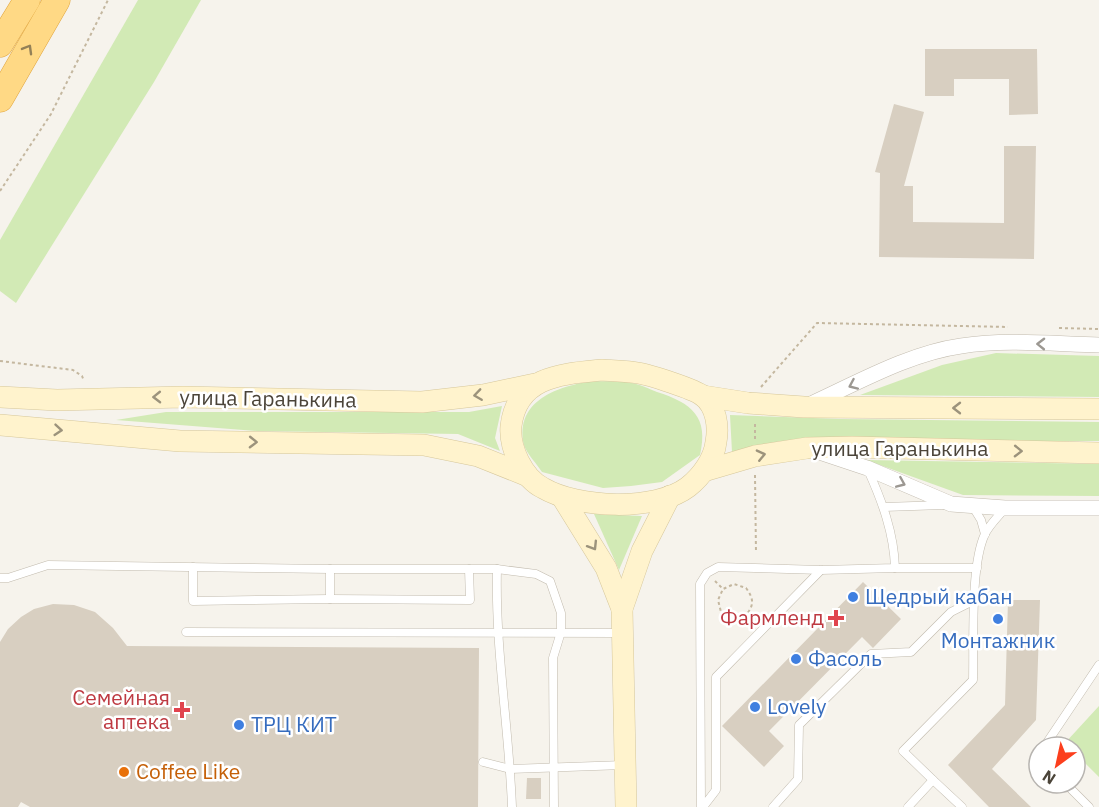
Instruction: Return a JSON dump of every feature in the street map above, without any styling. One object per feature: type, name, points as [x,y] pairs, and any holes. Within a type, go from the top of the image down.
[{"type":"highway","points":[[6,30],[27,0]]},
{"type":"highway","points":[[0,99],[57,0]]},
{"type":"main road","points":[[602,370],[640,373],[703,396],[714,411],[718,431],[716,447],[705,471],[687,488],[670,496],[637,504],[599,503],[562,497],[541,488],[528,476],[514,452],[511,427],[518,402],[535,384],[564,374],[602,370]]},
{"type":"main road","name":"улица Гаранькина","points":[[0,397],[90,399],[183,397],[422,402],[483,395],[535,384]]},
{"type":"main road","name":"улица Гаранькина","points":[[703,396],[748,403],[804,407],[1099,409]]},
{"type":"main road","name":"улица Гаранькина","points":[[0,425],[180,441],[424,446],[478,456],[528,476]]},
{"type":"main road","name":"улица Гаранькина","points":[[705,471],[755,456],[807,448],[1099,453]]},
{"type":"main road","points":[[626,807],[622,609],[642,550],[670,496]]},
{"type":"main road","points":[[562,497],[606,568],[622,609]]},
{"type":"street","points":[[804,407],[917,357],[960,346],[1002,343],[1099,345]]},
{"type":"street","points":[[807,448],[867,468],[951,504],[1005,508],[1099,508]]},
{"type":"lane","points":[[867,468],[884,507],[895,568]]},
{"type":"lane","points":[[884,507],[951,504]]},
{"type":"lane","points":[[973,507],[981,520],[985,534]]},
{"type":"lane","points":[[962,807],[903,750],[973,680],[977,568],[985,534],[1005,508]]},
{"type":"lane","points":[[0,578],[8,578],[48,565],[496,569],[536,574],[550,581],[561,613],[561,632],[553,658],[554,807]]},
{"type":"lane","points":[[193,567],[193,601],[470,600],[470,569]]},
{"type":"lane","points":[[702,807],[700,584],[706,573],[718,567],[821,570],[977,568]]},
{"type":"lane","points":[[330,569],[330,599]]},
{"type":"lane","points":[[496,569],[496,610],[512,807]]},
{"type":"lane","points":[[702,807],[716,790],[716,678],[821,570]]},
{"type":"lane","points":[[773,807],[798,778],[799,725],[871,654],[911,652],[951,612],[975,600]]},
{"type":"lane","points":[[186,632],[622,633]]},
{"type":"lane","points":[[1052,735],[1099,665]]},
{"type":"lane","points":[[483,762],[510,769],[625,765]]},
{"type":"lane","points":[[908,807],[933,780]]},
{"type":"lane","points":[[1077,795],[1089,807]]},
{"type":"path","points":[[0,191],[51,114],[108,0]]},
{"type":"path","points":[[0,361],[73,370],[82,376],[90,399]]},
{"type":"path","points":[[706,573],[723,589]]},
{"type":"path","points":[[734,584],[746,588],[753,598],[752,610],[743,618],[731,619],[721,612],[718,600],[723,589],[734,584]]},
{"type":"green space","points":[[138,0],[201,0],[154,82],[16,303],[0,291],[0,240]]},
{"type":"green space","points":[[996,353],[1099,356],[1099,397],[860,395],[942,365]]},
{"type":"green space","points":[[593,381],[638,384],[680,401],[695,413],[700,421],[702,442],[700,455],[662,482],[631,486],[603,488],[542,472],[524,445],[523,430],[532,406],[542,398],[566,387]]},
{"type":"green space","points":[[502,406],[495,438],[500,451],[458,434],[257,431],[116,420],[166,412],[469,412]]},
{"type":"green space","points":[[730,415],[841,419],[1099,422],[1099,441],[781,441],[732,452]]},
{"type":"green space","points":[[866,460],[1099,464],[1099,496],[963,495]]},
{"type":"green space","points":[[594,514],[642,516],[619,570]]},
{"type":"green space","points":[[1099,706],[1099,777],[1087,765],[1087,735],[1072,735]]},
{"type":"building","points":[[925,49],[1037,49],[1038,114],[1009,115],[1009,79],[954,79],[954,96],[925,96]]},
{"type":"building","points":[[894,104],[924,112],[904,186],[913,186],[913,222],[1004,223],[1004,146],[1036,146],[1034,259],[879,257],[880,173],[875,172]]},
{"type":"building","points":[[863,582],[901,619],[873,648],[862,637],[769,731],[784,746],[764,767],[722,726]]},
{"type":"building","points":[[1008,600],[1040,600],[1036,720],[992,769],[1031,807],[989,807],[948,765],[1005,705]]},
{"type":"building","name":"ТРЦ КИТ","points":[[53,604],[74,605],[95,612],[113,628],[127,646],[479,648],[478,807],[30,807],[21,802],[18,807],[0,807],[0,642],[8,629],[21,617],[34,609]]},
{"type":"building","points":[[527,778],[541,778],[541,799],[526,799]]},
{"type":"place","name":"Щедрый кабан","points":[[853,597]]},
{"type":"place","name":"Фармленд","points":[[836,618]]},
{"type":"place","name":"Монтажник","points":[[998,619]]},
{"type":"place","name":"Фасоль","points":[[796,659]]},
{"type":"place","name":"Lovely","points":[[755,707]]},
{"type":"place","name":"Семейная аптека","points":[[182,710]]},
{"type":"place","name":"ТРЦ КИТ","points":[[239,725]]},
{"type":"place","name":"Coffee Like","points":[[124,772]]}]
